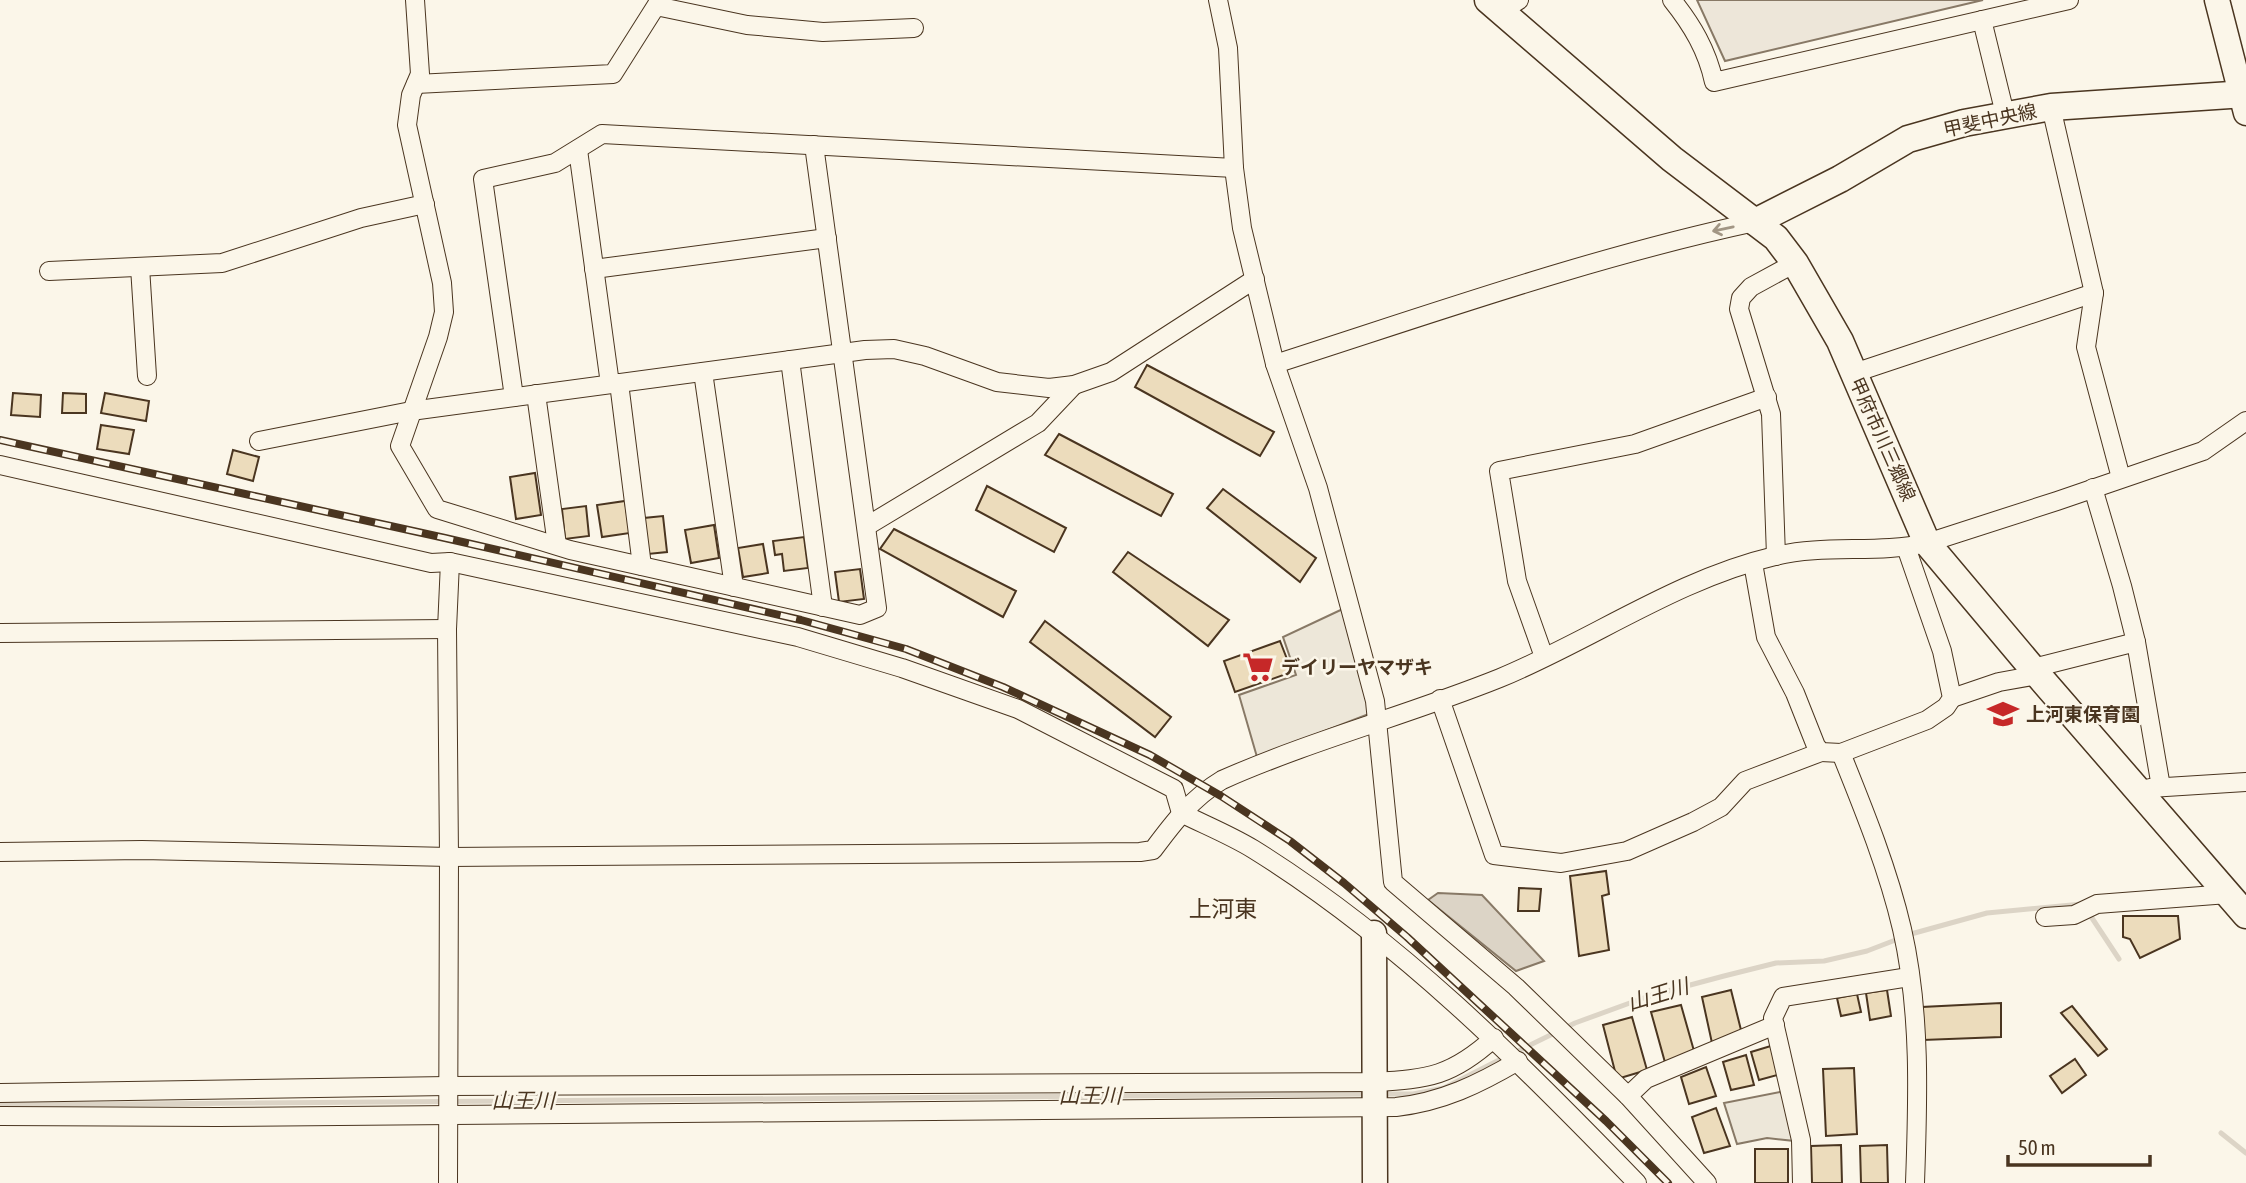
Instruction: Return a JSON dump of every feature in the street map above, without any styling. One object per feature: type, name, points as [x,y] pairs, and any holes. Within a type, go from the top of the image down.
[{"type":"main road","name":"甲府市川三郷線","points":[[1503,4],[1672,159],[1776,238],[1795,263],[1840,341],[1917,545],[2148,788],[2240,907]]},
{"type":"main road","name":"甲斐中央線","points":[[1755,222],[1908,139],[1964,123],[2051,107],[2244,100]]},
{"type":"street","points":[[415,0],[420,74],[411,95],[407,125],[442,283],[444,312],[400,446],[438,509],[557,545],[860,615],[877,608],[814,145]]},
{"type":"street","points":[[1218,0],[1228,48],[1234,168],[1242,228],[1275,364],[1318,488],[1375,701],[1393,882],[1516,988],[1628,1096],[1707,1183]]},
{"type":"street","points":[[1672,0],[1692,25],[1709,62],[1714,82],[2069,0]]},
{"type":"street","points":[[2217,0],[2244,100]]},
{"type":"street","points":[[416,84],[613,74],[655,3],[747,25],[823,32],[914,29]]},
{"type":"street","points":[[1982,20],[2005,114]]},
{"type":"street","points":[[2051,107],[2094,293],[2086,347],[2120,478]]},
{"type":"street","points":[[513,397],[483,179],[555,163],[602,134],[1234,168]]},
{"type":"street","points":[[578,150],[594,269],[615,383],[642,566]]},
{"type":"street","points":[[49,271],[222,263],[361,218],[425,205]]},
{"type":"street","points":[[1275,364],[1691,236],[1755,222]]},
{"type":"street","points":[[594,269],[827,238]]},
{"type":"street","points":[[1776,555],[1771,414],[1739,309],[1741,298],[1752,287],[1795,263]]},
{"type":"street","points":[[140,267],[147,376]]},
{"type":"street","points":[[259,441],[411,411],[844,352],[894,349],[925,356],[998,383],[1049,388],[1074,384],[1111,372],[1255,279]]},
{"type":"street","points":[[1854,373],[2094,293]]},
{"type":"street","points":[[790,360],[823,607]]},
{"type":"street","points":[[703,372],[734,587]]},
{"type":"street","points":[[867,526],[1038,423],[1074,384]]},
{"type":"street","points":[[536,394],[557,545]]},
{"type":"street","points":[[1544,657],[1517,581],[1499,471],[1635,444],[1768,397]]},
{"type":"street","points":[[0,852],[142,850],[449,857],[1153,850],[1181,813],[1208,788],[1222,780],[1378,720],[1500,678],[1720,573],[1776,555],[1823,549],[1917,545],[2203,450],[2246,421]]},
{"type":"street","points":[[0,465],[431,563],[450,562],[797,637],[902,668],[1018,709],[1174,789],[1181,813],[1251,848],[1374,933],[1507,1051],[1637,1183]]},
{"type":"street","points":[[2093,488],[2136,642],[2148,788],[2246,782]]},
{"type":"street","points":[[1917,545],[1952,698]]},
{"type":"street","points":[[448,1183],[447,629],[450,562]]},
{"type":"street","points":[[1753,563],[1766,637],[1821,752]]},
{"type":"street","points":[[0,633],[447,629]]},
{"type":"street","points":[[1440,699],[1494,855],[1561,863],[1627,851],[1721,807],[1745,781],[1821,752],[1841,754],[1927,720],[1946,707],[1952,698],[2136,642]]},
{"type":"street","points":[[1841,754],[1892,891],[1906,951],[1918,1075],[1915,1183]]},
{"type":"street","points":[[2045,917],[2074,915],[2096,904],[2240,907]]},
{"type":"street","points":[[1374,933],[1375,1183]]},
{"type":"street","points":[[1802,1183],[1801,1140],[1773,1018],[1783,997],[1909,977]]},
{"type":"street","points":[[1628,1096],[1646,1079],[1775,1025]]},
{"type":"street","points":[[0,1093],[447,1101],[1374,1094],[1451,1070],[1474,1056],[1507,1051]]},
{"type":"street","points":[[0,1116],[447,1101],[1374,1094],[1413,1105],[1450,1096],[1482,1083],[1507,1051]]},
{"type":"shaded area","points":[[1697,0],[1983,0],[1725,61]]},
{"type":"shaded area","points":[[1347,607],[1374,712],[1257,757],[1239,695],[1296,675],[1283,637]]},
{"type":"shaded area","points":[[1438,893],[1482,895],[1544,961],[1516,971],[1428,900]]},
{"type":"shaded area","points":[[1785,1091],[1795,1141],[1767,1138],[1737,1144],[1724,1103]]},
{"type":"building","points":[[1147,365],[1274,432],[1260,456],[1135,387]]},
{"type":"building","points":[[13,393],[41,395],[40,417],[11,415]]},
{"type":"building","points":[[63,393],[86,394],[86,413],[62,413]]},
{"type":"building","points":[[105,393],[149,401],[146,421],[101,413]]},
{"type":"building","points":[[101,425],[134,430],[129,454],[97,449]]},
{"type":"building","points":[[1059,434],[1173,494],[1161,516],[1045,455]]},
{"type":"building","points":[[233,450],[259,457],[253,481],[227,474]]},
{"type":"building","points":[[535,473],[541,515],[516,519],[510,477]]},
{"type":"building","points":[[987,486],[1066,528],[1054,552],[976,510]]},
{"type":"building","points":[[1223,489],[1316,558],[1300,582],[1207,508]]},
{"type":"building","points":[[625,501],[630,533],[602,537],[597,505]]},
{"type":"building","points":[[586,506],[589,536],[565,539],[562,509]]},
{"type":"building","points":[[663,516],[667,552],[648,554],[644,518]]},
{"type":"building","points":[[714,525],[719,558],[691,563],[685,530]]},
{"type":"building","points":[[894,529],[1016,591],[1003,617],[880,549]]},
{"type":"building","points":[[804,537],[808,568],[784,571],[782,554],[775,555],[773,541]]},
{"type":"building","points":[[763,544],[768,573],[743,577],[738,548]]},
{"type":"building","points":[[1128,552],[1229,620],[1208,646],[1113,572]]},
{"type":"building","points":[[860,569],[864,599],[839,602],[835,572]]},
{"type":"building","points":[[1045,621],[1171,717],[1155,737],[1030,642]]},
{"type":"building","name":"デイリーヤマザキ","points":[[1280,641],[1292,672],[1235,692],[1224,661]]},
{"type":"building","points":[[1606,871],[1609,894],[1602,896],[1609,950],[1579,956],[1570,876]]},
{"type":"building","points":[[1519,888],[1541,889],[1539,911],[1518,911]]},
{"type":"building","points":[[2123,916],[2178,916],[2180,939],[2140,958],[2130,939],[2123,937]]},
{"type":"building","points":[[1731,990],[1742,1034],[1712,1043],[1702,997]]},
{"type":"building","points":[[1887,990],[1891,1016],[1870,1020],[1866,993]]},
{"type":"building","points":[[1857,994],[1861,1012],[1841,1016],[1837,998]]},
{"type":"building","points":[[2001,1003],[2001,1037],[1923,1040],[1922,1007]]},
{"type":"building","points":[[1681,1005],[1696,1058],[1666,1066],[1651,1012]]},
{"type":"building","points":[[2072,1006],[2107,1049],[2098,1056],[2061,1013]]},
{"type":"building","points":[[1632,1017],[1647,1070],[1617,1079],[1603,1025]]},
{"type":"building","points":[[1774,1045],[1781,1074],[1759,1080],[1751,1052]]},
{"type":"building","points":[[1746,1055],[1754,1085],[1731,1090],[1723,1062]]},
{"type":"building","points":[[2075,1059],[2086,1075],[2062,1093],[2050,1076]]},
{"type":"building","points":[[1706,1067],[1716,1096],[1689,1104],[1681,1077]]},
{"type":"building","points":[[1854,1068],[1857,1134],[1826,1136],[1823,1069]]},
{"type":"building","points":[[1716,1108],[1730,1146],[1704,1153],[1692,1117]]},
{"type":"building","points":[[1841,1145],[1842,1183],[1812,1183],[1811,1146]]},
{"type":"building","points":[[1887,1145],[1888,1183],[1861,1183],[1860,1146]]},
{"type":"building","points":[[1755,1149],[1788,1149],[1788,1183],[1755,1183]]},
{"type":"waterway","name":"山王川","points":[[1514,1053],[1575,1023],[1649,996],[1724,976],[1776,963],[1824,961],[1867,951],[1911,934],[1987,913],[2082,904]]},
{"type":"waterway","name":"山王川","points":[[2088,912],[2119,959]]},
{"type":"waterway","name":"山王川","points":[[1382,1094],[1413,1094],[1444,1088],[1505,1057]]},
{"type":"waterway","name":"山王川","points":[[0,1105],[1369,1094]]},
{"type":"waterway","name":"山王川","points":[[2221,1133],[2246,1153]]},
{"type":"railway","points":[[0,440],[801,620],[906,649],[1003,687],[1150,755],[1221,796],[1290,841],[1407,937],[1606,1121],[1668,1183]]},
{"type":"place","name":"デイリーヤマザキ","points":[[1258,667]]},
{"type":"place","name":"上河東保育園","points":[[2003,714]]},
{"type":"district","name":"上河東","points":[[1223,909]]}]
